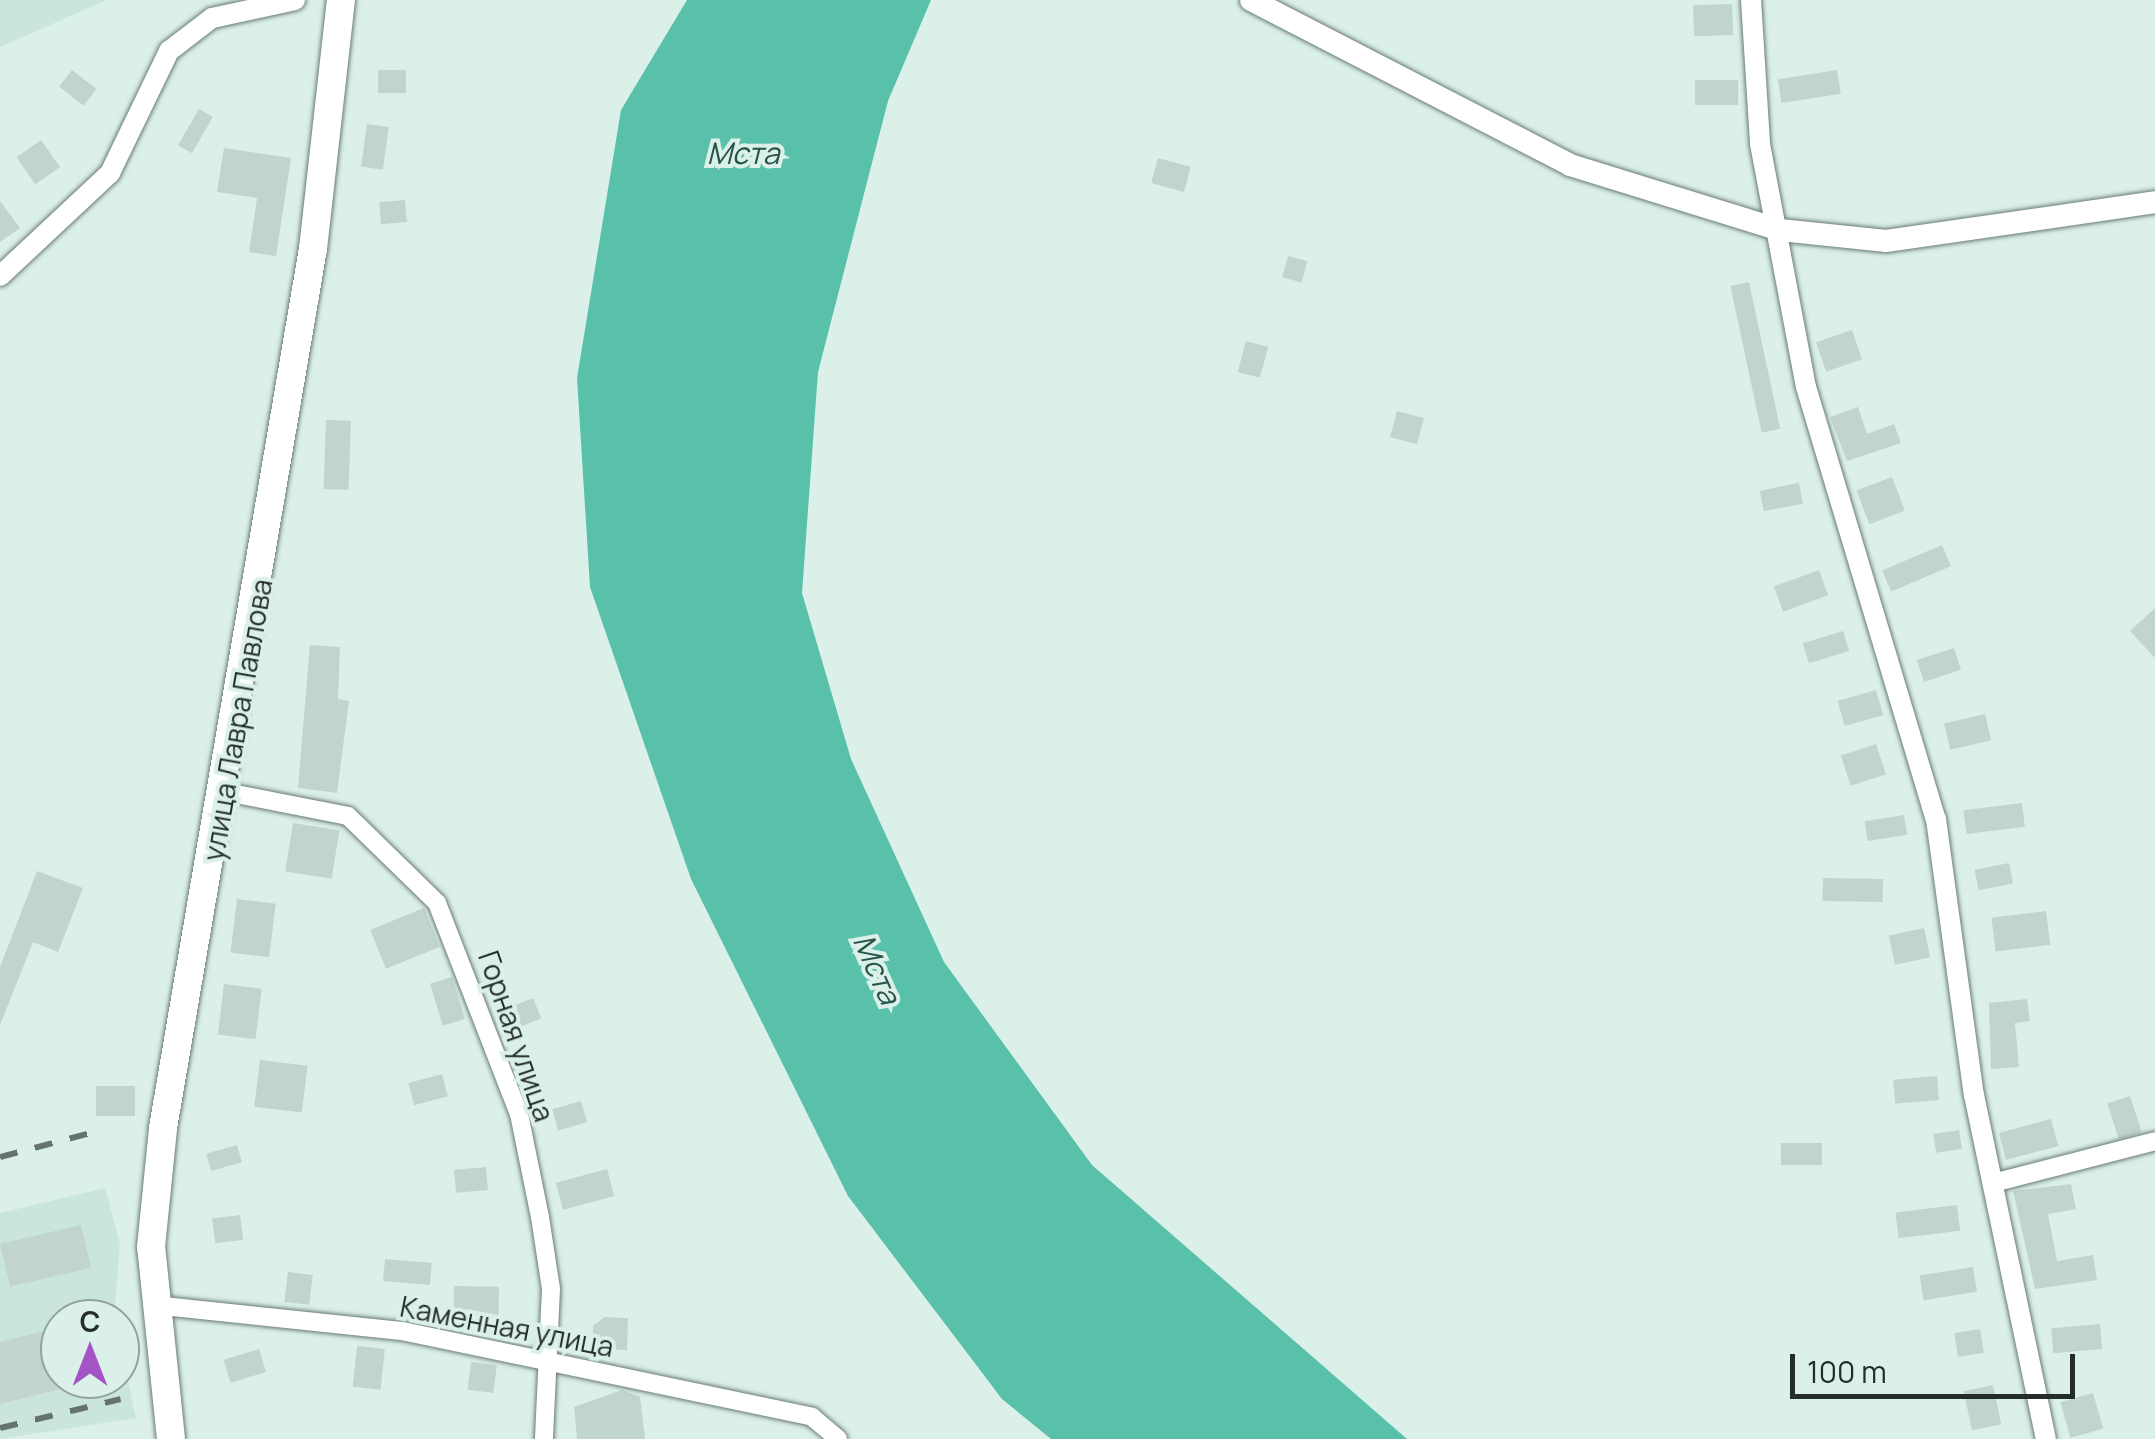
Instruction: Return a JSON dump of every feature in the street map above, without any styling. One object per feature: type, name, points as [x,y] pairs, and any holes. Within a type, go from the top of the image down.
[{"type":"main road","name":"улица Лавра Павлова","points":[[171,1439],[153,1305],[164,1128],[226,792],[314,249],[341,0]]},
{"type":"main road","points":[[1252,0],[1570,164],[1780,230],[1886,241],[2155,202]]},
{"type":"street","points":[[0,276],[110,173],[169,51],[212,18],[295,0]]},
{"type":"street","points":[[1751,0],[1760,144],[1780,230],[1806,387],[1936,819],[1992,1183],[2046,1439]]},
{"type":"street","name":"Горная улица","points":[[226,792],[348,816],[437,903],[519,1114],[551,1290],[544,1439]]},
{"type":"street","points":[[1992,1183],[2155,1141]]},
{"type":"street","name":"Каменная улица","points":[[153,1305],[402,1331],[546,1359],[812,1416],[838,1439]]},
{"type":"shaded area","points":[[0,0],[107,0],[0,47]]},
{"type":"shaded area","points":[[105,1188],[120,1244],[116,1299],[40,1299],[40,1399],[132,1399],[136,1418],[0,1439],[0,1213]]},
{"type":"water","name":"Мста","points":[[687,0],[931,0],[888,101],[818,372],[802,593],[851,759],[944,962],[1092,1165],[1407,1439],[1051,1439],[1002,1399],[848,1196],[691,879],[590,587],[577,378],[621,110]]},
{"type":"building","points":[[1732,4],[1733,35],[1694,36],[1693,5]]},
{"type":"building","points":[[72,70],[96,89],[83,106],[59,87]]},
{"type":"building","points":[[378,70],[406,70],[406,93],[378,93]]},
{"type":"building","points":[[1837,70],[1841,94],[1781,103],[1778,79]]},
{"type":"building","points":[[1695,80],[1738,80],[1738,105],[1695,105]]},
{"type":"building","points":[[199,109],[213,117],[192,153],[178,145]]},
{"type":"building","points":[[367,124],[389,127],[383,170],[361,167]]},
{"type":"building","points":[[41,140],[60,167],[35,184],[16,157]]},
{"type":"building","points":[[224,148],[291,158],[276,256],[249,252],[257,198],[217,192]]},
{"type":"building","points":[[1158,158],[1191,167],[1184,192],[1151,183]]},
{"type":"building","points":[[405,200],[407,222],[381,224],[379,202]]},
{"type":"building","points":[[0,201],[20,228],[0,242]]},
{"type":"building","points":[[1288,256],[1307,261],[1302,282],[1282,277]]},
{"type":"building","points":[[1749,282],[1780,429],[1762,433],[1730,286]]},
{"type":"building","points":[[1852,330],[1862,359],[1826,372],[1816,342]]},
{"type":"building","points":[[1246,341],[1268,347],[1260,378],[1238,372]]},
{"type":"building","points":[[1858,407],[1867,434],[1894,424],[1901,443],[1847,461],[1830,417]]},
{"type":"building","points":[[1397,411],[1424,418],[1417,444],[1390,437]]},
{"type":"building","points":[[326,420],[351,421],[349,490],[324,489]]},
{"type":"building","points":[[1892,477],[1905,511],[1869,524],[1857,491]]},
{"type":"building","points":[[1799,483],[1803,504],[1764,511],[1760,491]]},
{"type":"building","points":[[1942,545],[1951,566],[1891,592],[1882,570]]},
{"type":"building","points":[[1819,570],[1828,595],[1783,612],[1774,586]]},
{"type":"building","points":[[2155,608],[2155,658],[2130,631]]},
{"type":"building","points":[[1843,631],[1849,651],[1809,663],[1803,643]]},
{"type":"building","points":[[310,645],[340,647],[338,699],[349,701],[337,793],[298,788]]},
{"type":"building","points":[[1954,648],[1961,670],[1924,682],[1917,660]]},
{"type":"building","points":[[1876,690],[1883,715],[1845,726],[1838,701]]},
{"type":"building","points":[[1985,714],[1991,740],[1950,750],[1944,723]]},
{"type":"building","points":[[1876,744],[1886,774],[1851,786],[1841,755]]},
{"type":"building","points":[[2022,803],[2025,827],[1966,834],[1963,810]]},
{"type":"building","points":[[1904,815],[1907,835],[1868,841],[1864,821]]},
{"type":"building","points":[[293,823],[339,830],[332,879],[285,871]]},
{"type":"building","points":[[2009,863],[2013,884],[1979,890],[1975,870]]},
{"type":"building","points":[[37,871],[83,888],[58,952],[33,942],[0,1025],[0,967]]},
{"type":"building","points":[[1823,878],[1883,879],[1883,902],[1823,901]]},
{"type":"building","points":[[237,899],[276,904],[269,957],[230,953]]},
{"type":"building","points":[[424,908],[440,947],[386,969],[370,930]]},
{"type":"building","points":[[2046,911],[2050,945],[1996,951],[1991,918]]},
{"type":"building","points":[[1924,928],[1930,957],[1895,965],[1889,935]]},
{"type":"building","points":[[452,977],[465,1019],[443,1026],[430,984]]},
{"type":"building","points":[[224,984],[262,989],[256,1039],[218,1035]]},
{"type":"building","points":[[533,998],[541,1018],[512,1030],[504,1010]]},
{"type":"building","points":[[2027,999],[2030,1021],[2015,1023],[2019,1067],[1991,1069],[1989,1003]]},
{"type":"building","points":[[260,1060],[308,1066],[302,1112],[254,1107]]},
{"type":"building","points":[[442,1074],[448,1096],[414,1105],[408,1083]]},
{"type":"building","points":[[1937,1076],[1939,1100],[1895,1104],[1893,1080]]},
{"type":"building","points":[[96,1086],[135,1086],[135,1116],[96,1116]]},
{"type":"building","points":[[2130,1096],[2142,1132],[2119,1140],[2107,1103]]},
{"type":"building","points":[[581,1101],[587,1122],[558,1130],[552,1109]]},
{"type":"building","points":[[2051,1119],[2058,1146],[2006,1160],[1999,1133]]},
{"type":"building","points":[[1959,1130],[1962,1149],[1936,1153],[1933,1134]]},
{"type":"building","points":[[1781,1143],[1822,1143],[1822,1165],[1781,1165]]},
{"type":"building","points":[[237,1145],[242,1162],[211,1171],[206,1154]]},
{"type":"building","points":[[486,1167],[488,1190],[456,1193],[454,1170]]},
{"type":"building","points":[[607,1169],[614,1196],[563,1210],[556,1183]]},
{"type":"building","points":[[2071,1184],[2076,1209],[2048,1214],[2057,1261],[2093,1255],[2097,1280],[2035,1289],[2013,1191]]},
{"type":"building","points":[[1957,1205],[1960,1231],[1899,1238],[1895,1213]]},
{"type":"building","points":[[240,1215],[243,1240],[215,1243],[212,1218]]},
{"type":"building","points":[[81,1225],[91,1268],[10,1287],[0,1244]]},
{"type":"building","points":[[385,1259],[432,1263],[430,1285],[383,1281]]},
{"type":"building","points":[[1973,1267],[1977,1292],[1924,1300],[1920,1275]]},
{"type":"building","points":[[288,1272],[313,1275],[309,1305],[284,1302]]},
{"type":"building","points":[[454,1286],[499,1287],[498,1316],[453,1315]]},
{"type":"building","points":[[605,1317],[628,1318],[627,1350],[593,1349],[593,1326]]},
{"type":"building","points":[[2100,1324],[2102,1349],[2053,1353],[2051,1328]]},
{"type":"building","points":[[1980,1329],[1984,1353],[1958,1357],[1954,1333]]},
{"type":"building","points":[[40,1332],[40,1394],[0,1404],[0,1342]]},
{"type":"building","points":[[357,1346],[385,1349],[381,1390],[353,1387]]},
{"type":"building","points":[[259,1349],[266,1372],[231,1383],[224,1360]]},
{"type":"building","points":[[471,1362],[497,1365],[493,1393],[468,1390]]},
{"type":"building","points":[[1993,1385],[2001,1424],[1972,1430],[1964,1391]]},
{"type":"building","points":[[622,1390],[640,1397],[645,1439],[577,1439],[574,1407]]},
{"type":"building","points":[[2093,1393],[2103,1429],[2071,1438],[2060,1402]]},
{"type":"railway","points":[[0,1157],[94,1132]]},
{"type":"railway","points":[[0,1428],[121,1399]]}]
